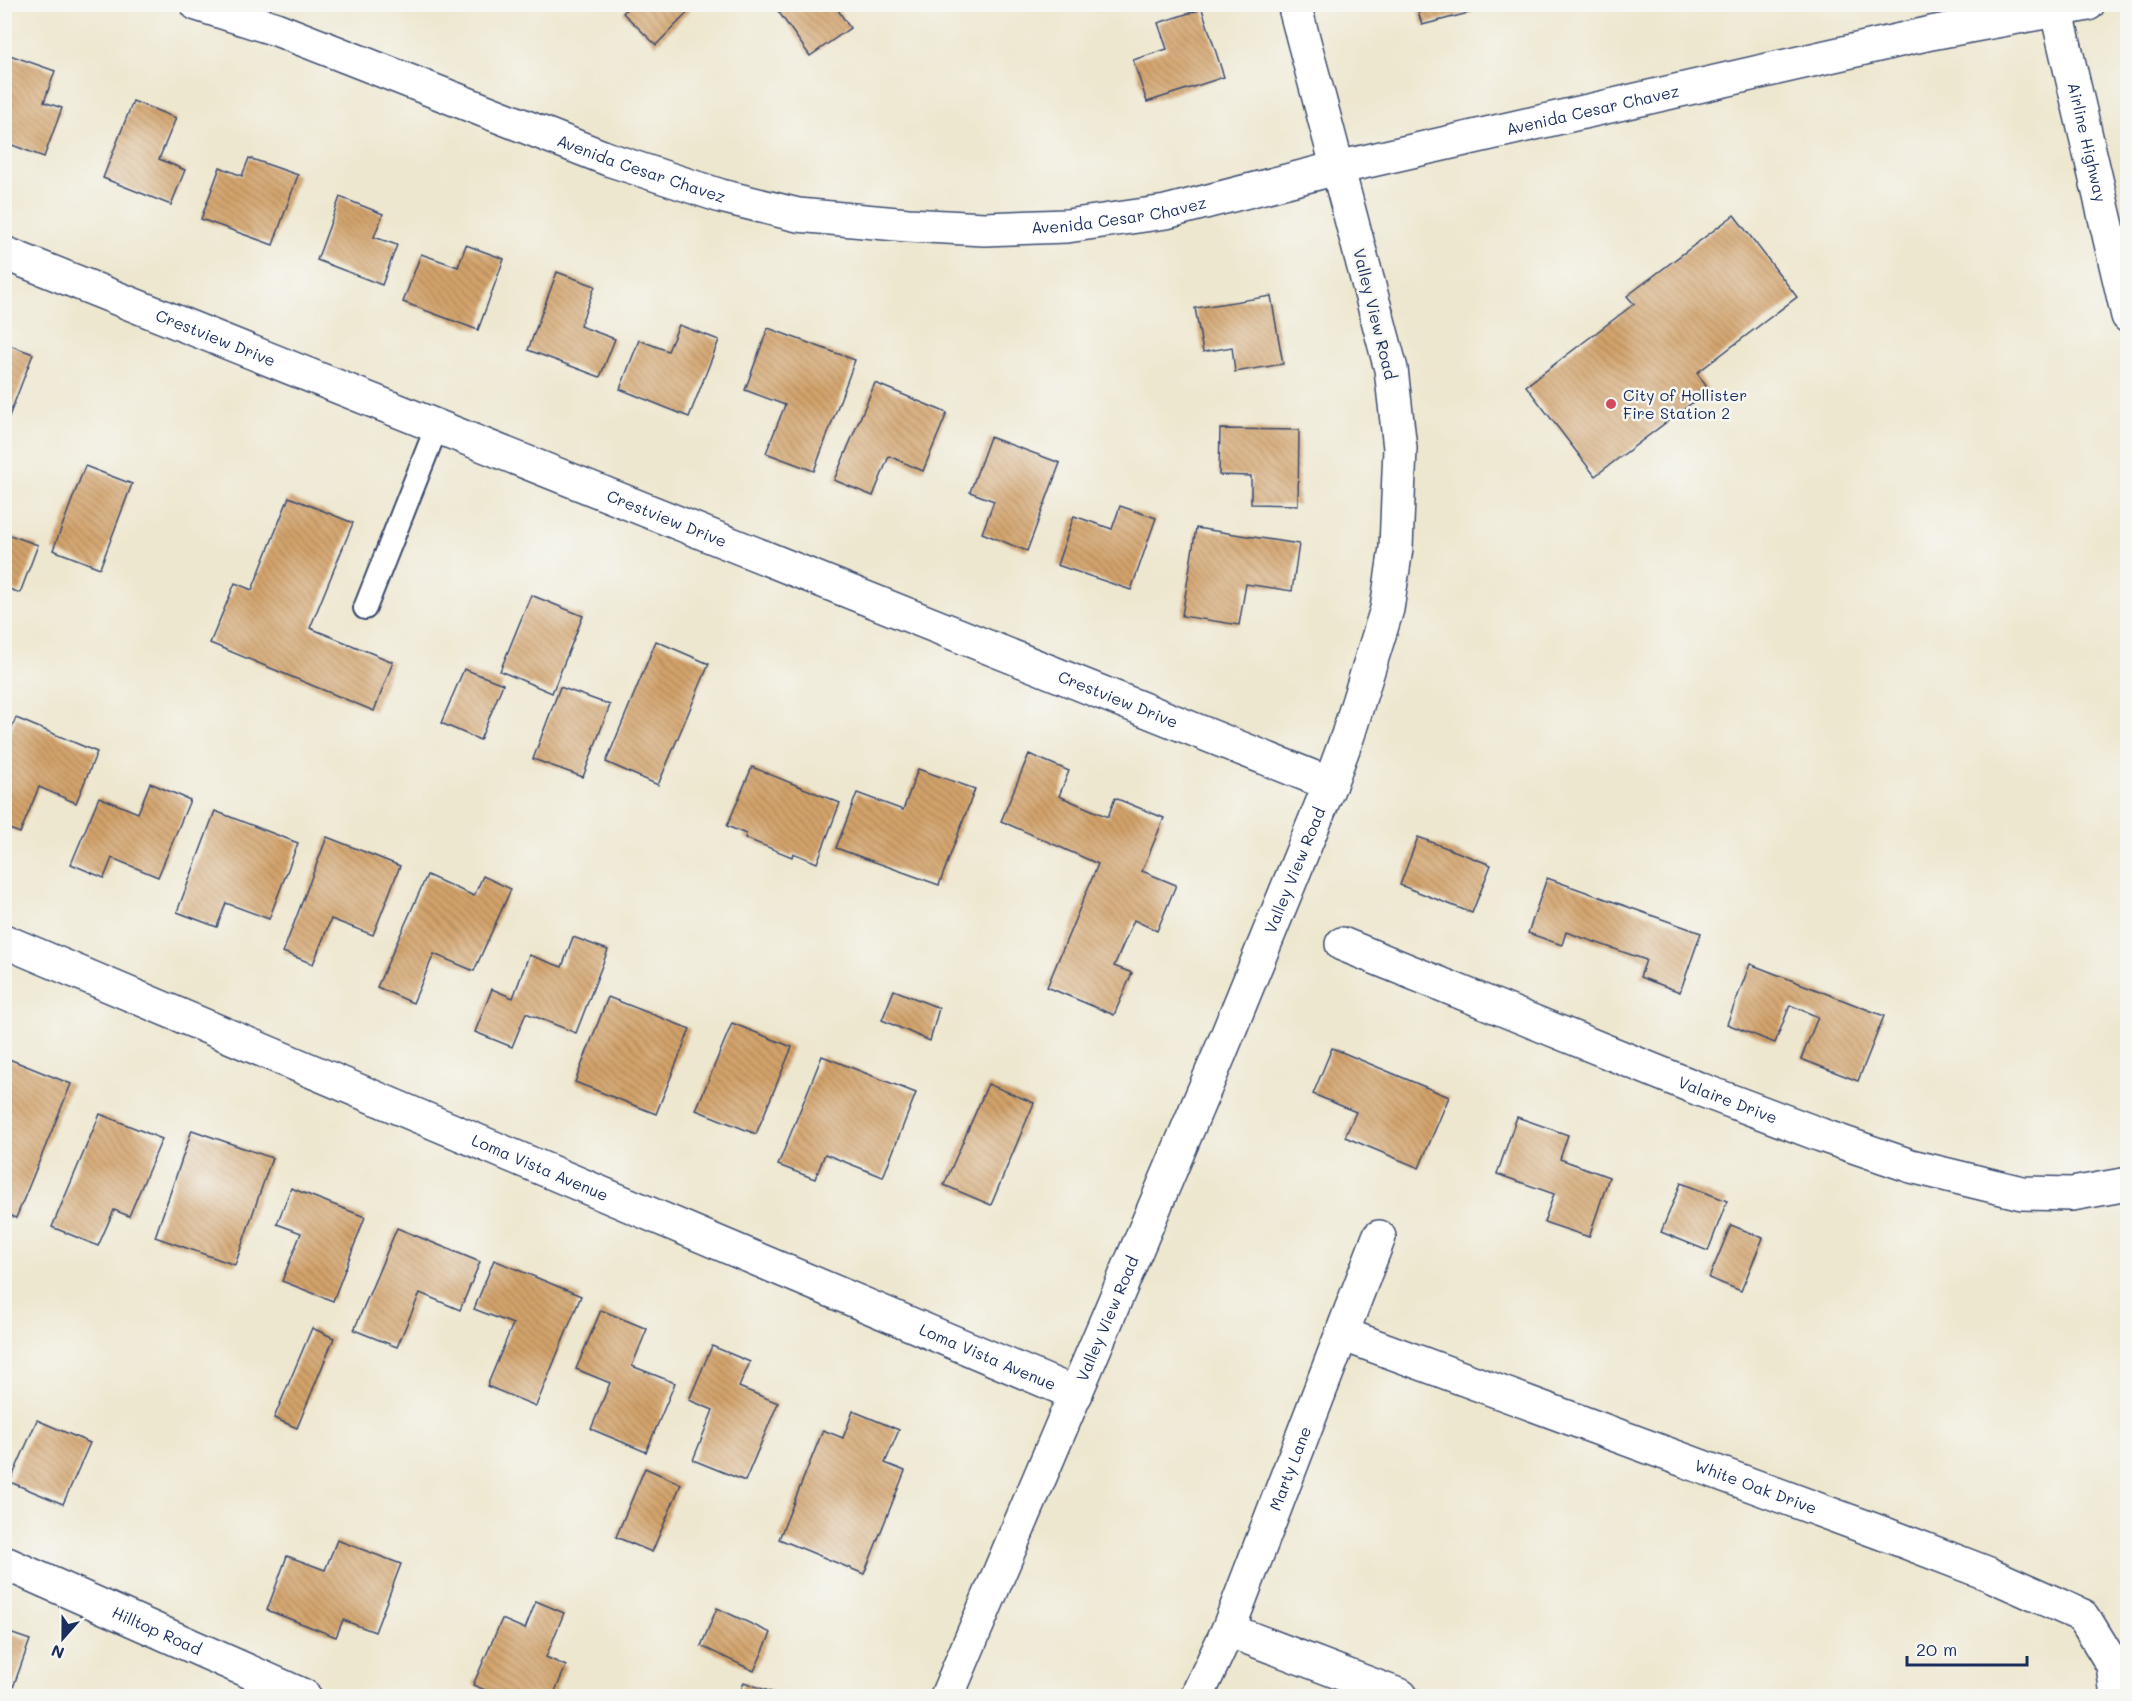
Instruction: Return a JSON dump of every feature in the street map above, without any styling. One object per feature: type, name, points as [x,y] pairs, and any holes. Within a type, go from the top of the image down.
[{"type":"street","name":"Avenida Cesar Chavez","points":[[197,4],[276,29],[608,159],[721,196],[798,215],[908,225],[973,228],[1067,226],[1166,212],[1337,168],[1931,33],[2055,7],[2088,4]]},
{"type":"street","name":"Valley View Road","points":[[947,1696],[1221,1053],[1330,784],[1348,735],[1387,609],[1396,548],[1400,448],[1391,369],[1294,4]]},
{"type":"street","name":"Airline Highway","points":[[2055,7],[2127,316]]},
{"type":"street","name":"Crestview Drive","points":[[4,253],[1330,784]]},
{"type":"street","name":"Loma Vista Avenue","points":[[4,941],[1076,1394]]},
{"type":"street","name":"Valaire Drive","points":[[1342,944],[1699,1089],[1911,1166],[2022,1193],[2072,1194],[2127,1184]]},
{"type":"street","name":"Marty Lane","points":[[1197,1696],[1228,1630],[1379,1237]]},
{"type":"street","name":"White Oak Drive","points":[[1342,1334],[1989,1574],[2083,1616],[2113,1665],[2116,1696]]},
{"type":"street","name":"Hilltop Road","points":[[7,1564],[304,1696]]},
{"type":"street","points":[[1228,1630],[1401,1696]]},
{"type":"lane","points":[[365,608],[437,426]]},
{"type":"building","points":[[631,4],[696,4],[656,45],[623,13]]},
{"type":"building","points":[[773,4],[834,4],[850,28],[810,56]]},
{"type":"building","points":[[1095,4],[1126,4],[1126,6],[1096,11]]},
{"type":"building","points":[[1416,4],[1483,4],[1484,9],[1422,25]]},
{"type":"building","points":[[1202,9],[1224,77],[1147,102],[1133,60],[1167,49],[1158,23]]},
{"type":"building","points":[[4,53],[55,71],[44,102],[62,108],[44,157],[4,142]]},
{"type":"building","points":[[133,101],[176,118],[159,159],[185,170],[171,205],[103,178]]},
{"type":"building","points":[[249,158],[298,175],[273,245],[201,219],[220,167],[242,176]]},
{"type":"building","points":[[340,197],[383,214],[374,237],[397,245],[382,285],[317,260]]},
{"type":"building","points":[[1734,215],[1797,297],[1697,373],[1709,390],[1595,476],[1526,386],[1634,304],[1627,296]]},
{"type":"building","points":[[466,245],[504,259],[478,330],[403,302],[421,254],[458,267]]},
{"type":"building","points":[[557,272],[595,286],[580,326],[615,339],[600,377],[528,350]]},
{"type":"building","points":[[1271,296],[1283,364],[1235,372],[1232,347],[1203,352],[1195,308]]},
{"type":"building","points":[[679,325],[719,340],[689,417],[620,389],[639,340],[668,351]]},
{"type":"building","points":[[768,328],[855,360],[814,471],[766,453],[785,405],[745,390]]},
{"type":"building","points":[[4,343],[33,354],[5,427],[4,427]]},
{"type":"building","points":[[875,383],[947,413],[923,471],[889,456],[873,496],[834,480]]},
{"type":"building","points":[[1220,429],[1299,430],[1298,505],[1251,504],[1251,476],[1219,475]]},
{"type":"building","points":[[990,437],[1060,463],[1027,551],[982,533],[994,501],[970,492]]},
{"type":"building","points":[[85,466],[132,484],[100,568],[53,550]]},
{"type":"building","points":[[289,497],[353,523],[310,628],[393,662],[374,711],[210,643],[235,583],[252,590]]},
{"type":"building","points":[[1120,506],[1156,518],[1131,590],[1057,565],[1074,516],[1112,529]]},
{"type":"building","points":[[1196,528],[1299,544],[1292,591],[1246,584],[1239,625],[1182,616]]},
{"type":"building","points":[[4,533],[38,545],[20,593],[4,587]]},
{"type":"building","points":[[531,595],[583,616],[552,693],[500,671]]},
{"type":"building","points":[[656,641],[709,664],[658,785],[606,762]]},
{"type":"building","points":[[464,669],[503,684],[480,740],[441,723]]},
{"type":"building","points":[[560,687],[610,705],[583,777],[533,759]]},
{"type":"building","points":[[16,718],[97,752],[76,803],[39,787],[20,833],[4,827],[4,745]]},
{"type":"building","points":[[1029,754],[1069,771],[1059,796],[1108,817],[1115,798],[1164,818],[1142,871],[1176,885],[1157,931],[1134,920],[1114,966],[1132,973],[1114,1015],[1047,987],[1098,864],[1001,821]]},
{"type":"building","points":[[752,767],[840,803],[817,863],[793,853],[792,857],[745,838],[746,834],[727,826]]},
{"type":"building","points":[[918,769],[975,789],[939,885],[836,848],[857,793],[903,810]]},
{"type":"building","points":[[150,783],[190,800],[158,877],[112,858],[104,878],[71,864],[99,797],[138,813]]},
{"type":"building","points":[[215,811],[298,843],[269,919],[226,903],[217,927],[177,912]]},
{"type":"building","points":[[327,837],[400,866],[373,935],[331,919],[313,964],[283,952]]},
{"type":"building","points":[[1418,837],[1491,865],[1472,913],[1400,885]]},
{"type":"building","points":[[427,875],[474,896],[483,876],[511,889],[474,971],[434,954],[413,1003],[377,987]]},
{"type":"building","points":[[1547,878],[1701,933],[1680,992],[1640,977],[1646,960],[1566,932],[1562,945],[1528,933]]},
{"type":"building","points":[[573,937],[608,950],[576,1033],[526,1013],[512,1047],[475,1032],[492,989],[513,998],[529,955],[562,967]]},
{"type":"building","points":[[1750,964],[1884,1016],[1858,1081],[1801,1059],[1818,1017],[1790,1005],[1775,1043],[1727,1024]]},
{"type":"building","points":[[894,990],[939,1008],[930,1041],[882,1020]]},
{"type":"building","points":[[608,997],[690,1029],[656,1114],[575,1082]]},
{"type":"building","points":[[732,1023],[792,1047],[756,1134],[696,1110]]},
{"type":"building","points":[[1332,1048],[1449,1097],[1419,1168],[1345,1137],[1356,1112],[1313,1094]]},
{"type":"building","points":[[822,1056],[916,1093],[883,1177],[825,1154],[815,1179],[778,1165]]},
{"type":"building","points":[[4,1057],[71,1084],[16,1218],[4,1213]]},
{"type":"building","points":[[988,1084],[1034,1103],[991,1205],[944,1185]]},
{"type":"building","points":[[100,1114],[162,1139],[129,1216],[114,1210],[98,1246],[52,1227]]},
{"type":"building","points":[[1517,1117],[1568,1135],[1560,1159],[1609,1177],[1589,1237],[1544,1222],[1554,1194],[1497,1174]]},
{"type":"building","points":[[192,1130],[272,1158],[235,1265],[155,1237]]},
{"type":"building","points":[[1681,1183],[1727,1201],[1708,1251],[1661,1232]]},
{"type":"building","points":[[291,1188],[365,1217],[333,1301],[282,1281],[301,1233],[277,1224]]},
{"type":"building","points":[[1731,1225],[1763,1238],[1741,1291],[1709,1278]]},
{"type":"building","points":[[397,1228],[480,1262],[460,1310],[420,1293],[397,1347],[354,1330]]},
{"type":"building","points":[[494,1260],[581,1296],[536,1406],[487,1386],[513,1324],[474,1309]]},
{"type":"building","points":[[601,1310],[647,1329],[632,1366],[675,1383],[646,1452],[591,1429],[610,1383],[576,1369]]},
{"type":"building","points":[[312,1328],[334,1338],[297,1428],[274,1418]]},
{"type":"building","points":[[712,1346],[750,1362],[739,1387],[778,1403],[745,1481],[693,1460],[713,1410],[689,1400]]},
{"type":"building","points":[[853,1411],[899,1430],[885,1463],[905,1471],[864,1574],[779,1539],[823,1430],[843,1438]]},
{"type":"building","points":[[37,1420],[90,1443],[63,1504],[10,1482]]},
{"type":"building","points":[[645,1468],[681,1484],[652,1552],[616,1537]]},
{"type":"building","points":[[337,1540],[401,1564],[375,1632],[343,1620],[336,1637],[267,1610],[287,1556],[325,1570]]},
{"type":"building","points":[[536,1601],[564,1613],[546,1657],[566,1666],[553,1696],[500,1696],[473,1685],[502,1619],[525,1629]]},
{"type":"building","points":[[717,1608],[771,1633],[754,1671],[701,1646]]},
{"type":"building","points":[[4,1631],[30,1640],[10,1696],[4,1696]]},
{"type":"building","points":[[744,1682],[782,1696],[739,1696]]},
{"type":"place","name":"City of Hollister Fire Station 2","points":[[1611,404]]}]
